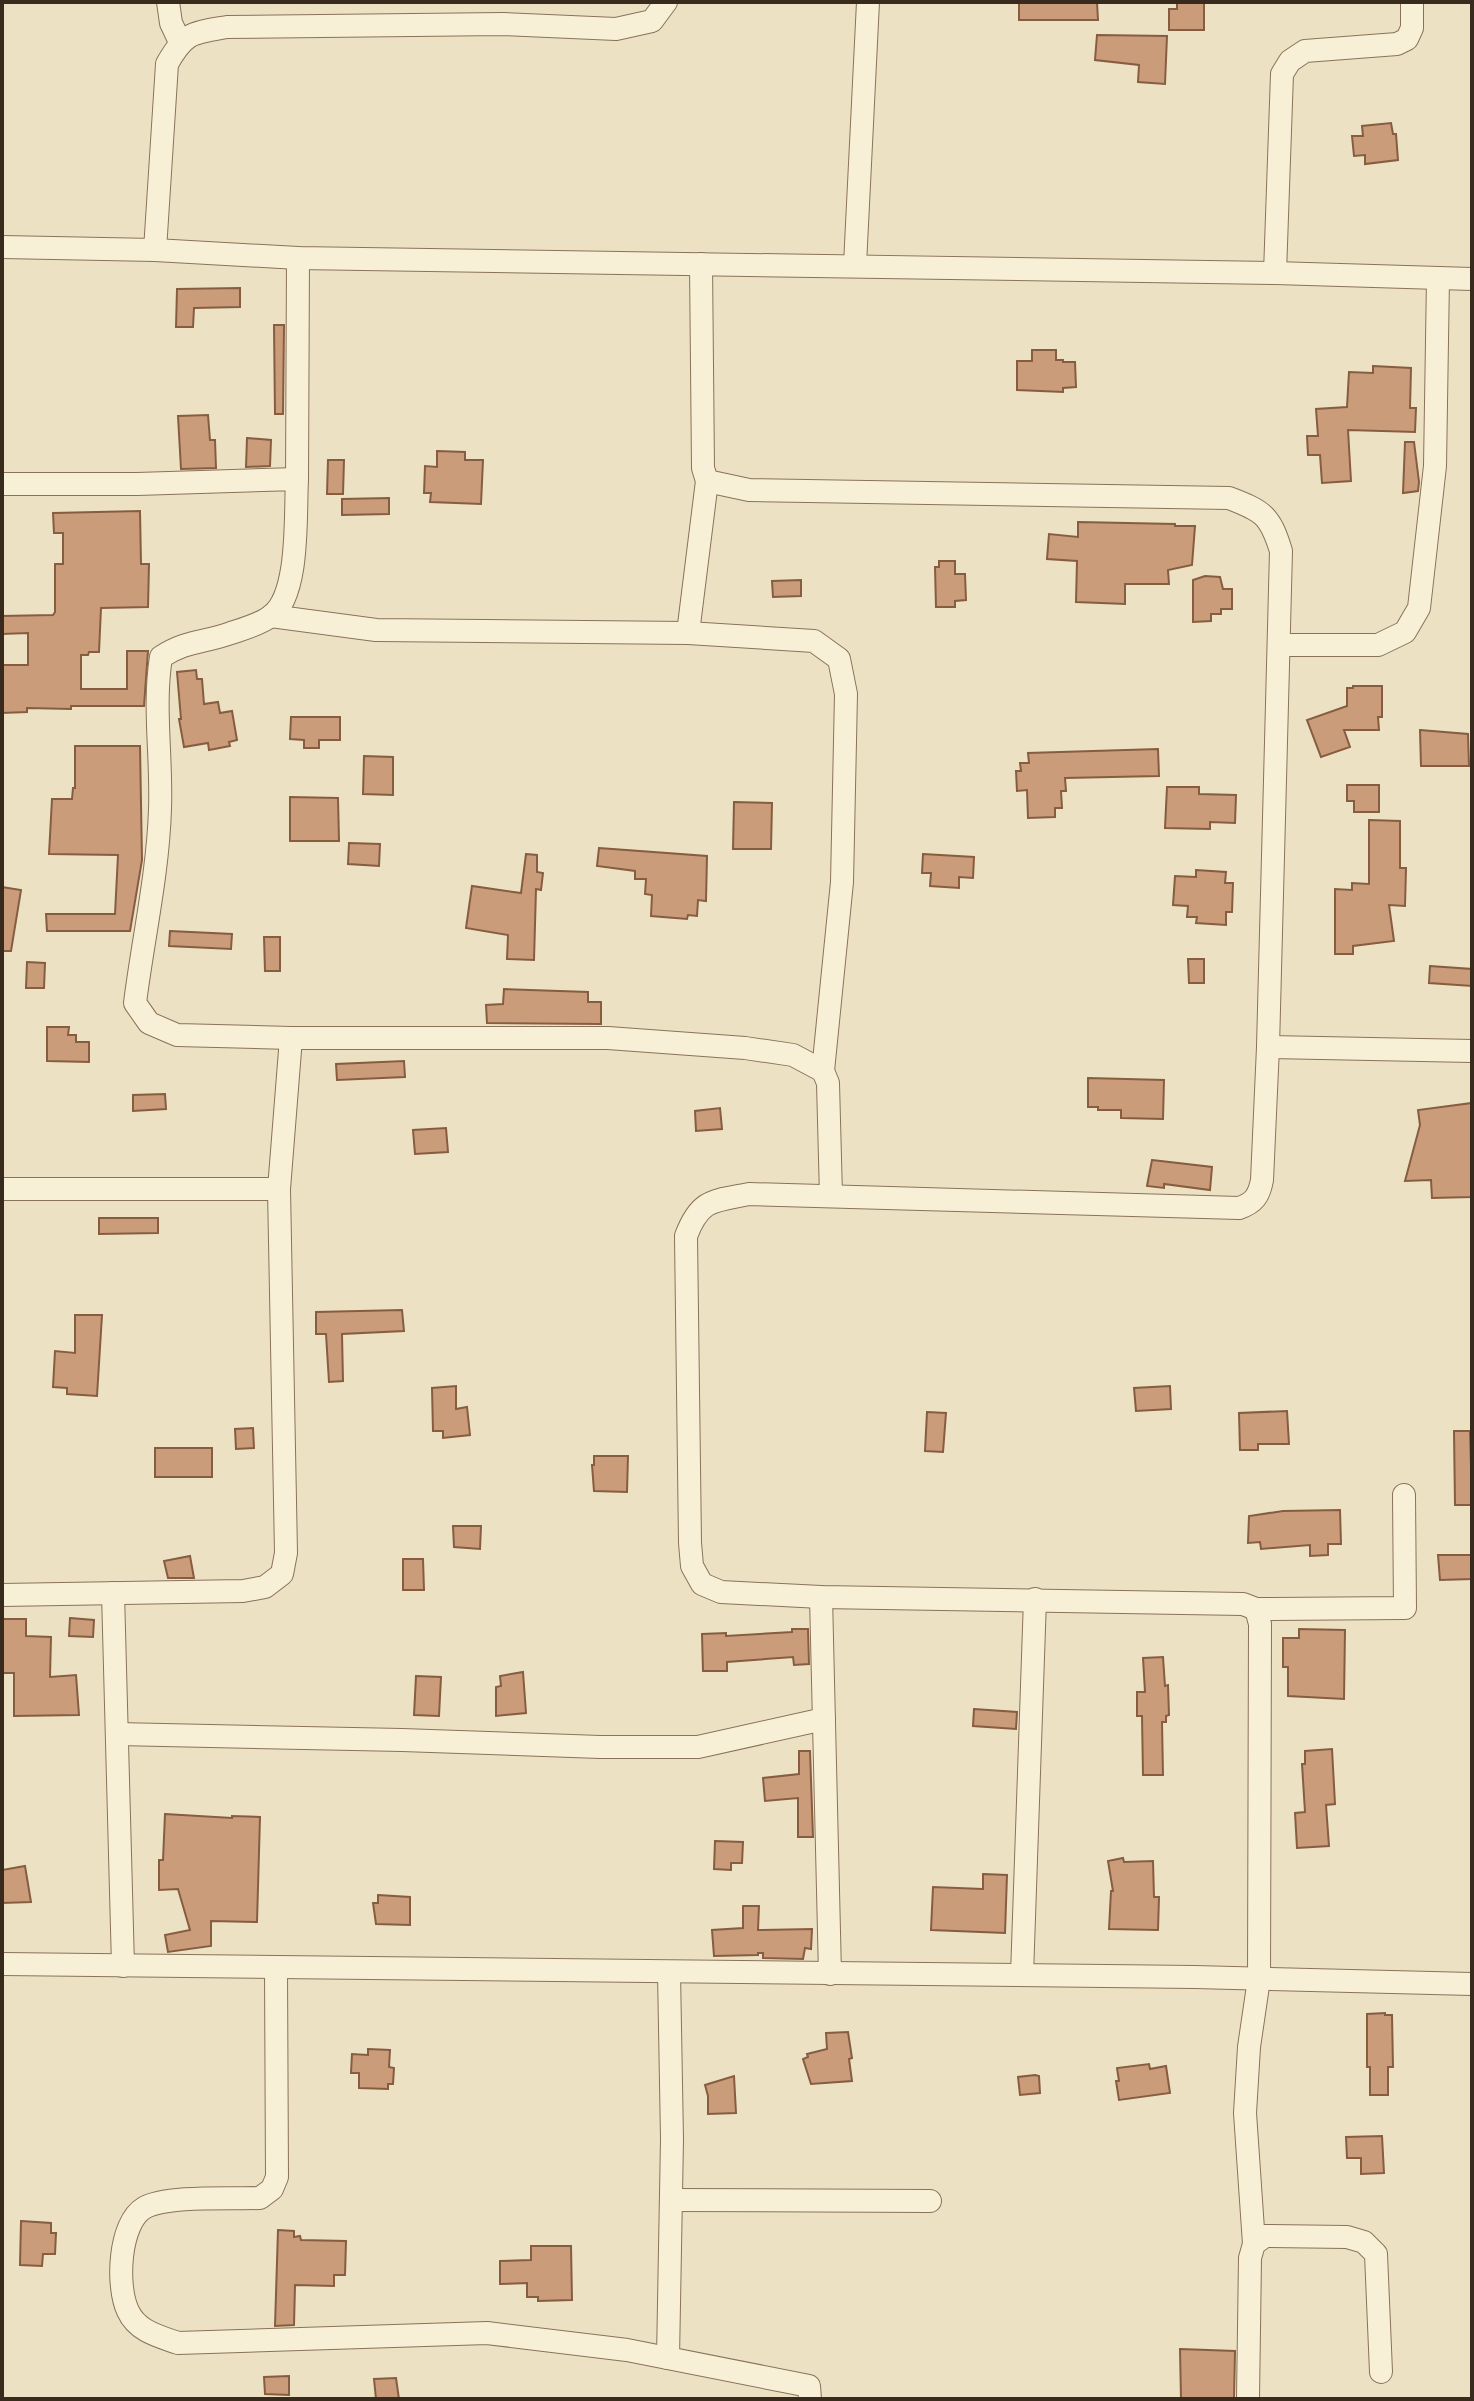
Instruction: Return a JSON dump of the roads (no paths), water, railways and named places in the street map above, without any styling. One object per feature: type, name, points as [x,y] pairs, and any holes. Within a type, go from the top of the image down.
[{"type":"street","points":[[168,2],[171,23],[180,42]]},
{"type":"street","points":[[155,250],[167,64],[180,42],[196,32],[227,27],[503,24],[616,29],[652,21],[666,2]]},
{"type":"street","points":[[855,265],[868,2]]},
{"type":"street","points":[[1275,273],[1282,74],[1290,61],[1305,51],[1397,44],[1407,39],[1412,28],[1412,2]]},
{"type":"street","points":[[2,247],[155,250],[298,258],[855,265],[1472,279]]},
{"type":"street","points":[[298,258],[297,479],[291,582],[284,602],[271,616],[228,634],[179,646],[161,657],[157,681],[160,810],[135,1003],[149,1023],[177,1035],[608,1038],[745,1048],[793,1055],[823,1071]]},
{"type":"street","points":[[688,633],[707,481],[703,468],[701,264]]},
{"type":"street","points":[[1280,645],[1378,645],[1405,632],[1419,608],[1435,466],[1438,278]]},
{"type":"street","points":[[2,484],[297,479]]},
{"type":"street","points":[[707,481],[749,490],[1229,498],[1256,509],[1274,527],[1281,551],[1268,1047],[1260,1192],[1252,1204],[1239,1208],[749,1194],[715,1201],[695,1214],[686,1236],[692,1566],[702,1584],[721,1592],[821,1597],[1243,1604],[1256,1609],[1405,1608],[1404,1495]]},
{"type":"street","points":[[271,616],[376,630],[688,633],[814,641],[839,659],[846,694],[842,882],[823,1071],[828,1083],[831,1196]]},
{"type":"street","points":[[2,1595],[243,1591],[265,1587],[282,1574],[286,1553],[279,1189],[291,1038]]},
{"type":"street","points":[[1268,1047],[1472,1051]]},
{"type":"street","points":[[2,1189],[279,1189]]},
{"type":"street","points":[[113,1593],[123,1966]]},
{"type":"street","points":[[821,1597],[830,1974]]},
{"type":"street","points":[[1022,1975],[1035,1599]]},
{"type":"street","points":[[1248,2399],[1250,2258],[1254,2244],[1245,2113],[1249,2047],[1259,1979],[1260,1624],[1256,1609]]},
{"type":"street","points":[[117,1734],[698,1747],[824,1719]]},
{"type":"street","points":[[2,1964],[1022,1975],[1472,1984]]},
{"type":"street","points":[[276,1969],[277,2177],[272,2189],[260,2198],[157,2202],[140,2210],[127,2227],[120,2280],[128,2312],[147,2333],[178,2343],[487,2333],[627,2350],[809,2386],[810,2399]]},
{"type":"street","points":[[668,2358],[672,2139],[669,1972]]},
{"type":"street","points":[[671,2200],[930,2201]]},
{"type":"street","points":[[1254,2244],[1265,2236],[1347,2237],[1364,2242],[1376,2254],[1381,2372]]}]
